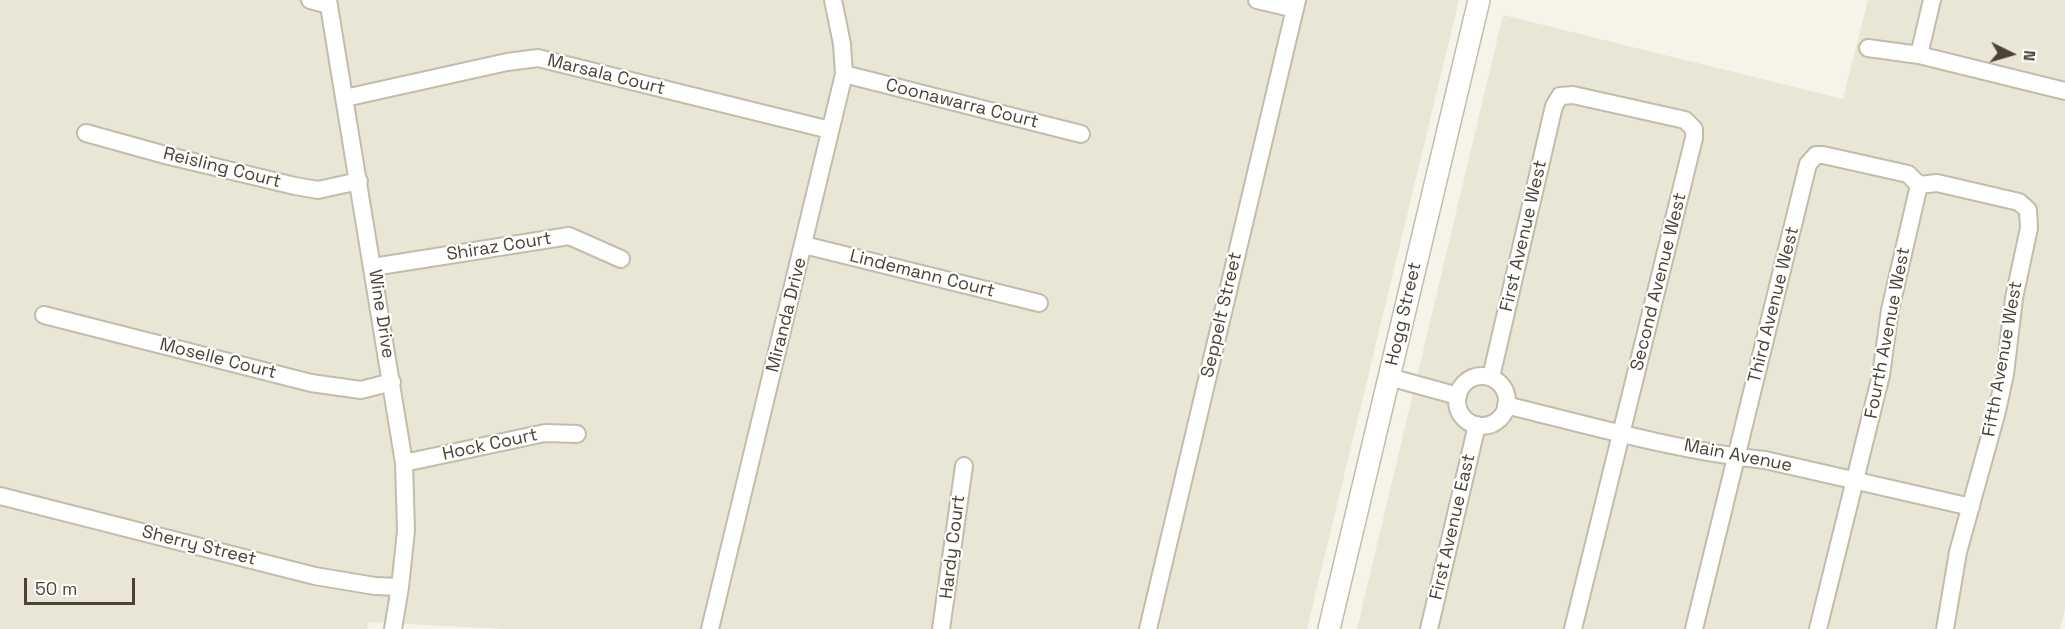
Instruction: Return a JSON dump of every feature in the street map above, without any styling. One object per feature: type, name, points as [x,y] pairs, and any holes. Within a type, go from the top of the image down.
[{"type":"street","points":[[310,0],[329,2]]},
{"type":"street","name":"Miranda Drive","points":[[710,629],[844,74],[842,44],[832,0]]},
{"type":"street","points":[[1257,0],[1296,5]]},
{"type":"street","name":"Hogg Street","points":[[1329,629],[1479,0]]},
{"type":"street","points":[[1920,55],[1932,0]]},
{"type":"street","name":"Wine Drive","points":[[329,2],[374,267],[404,463],[406,531],[393,629]]},
{"type":"street","name":"Seppelt Street","points":[[1148,629],[1296,5]]},
{"type":"street","points":[[1868,48],[1920,55],[2065,91]]},
{"type":"street","name":"Marsala Court","points":[[345,98],[507,62],[537,58],[830,130]]},
{"type":"street","name":"Coonawarra Court","points":[[844,74],[1081,134]]},
{"type":"street","name":"Second Avenue West","points":[[1560,96],[1573,95],[1685,120],[1694,129],[1694,138],[1573,629]]},
{"type":"street","name":"First Avenue West","points":[[1491,377],[1554,106],[1560,96]]},
{"type":"street","name":"Reisling Court","points":[[86,133],[169,156],[295,186],[318,190],[359,181]]},
{"type":"street","name":"Third Avenue West","points":[[1694,629],[1808,164],[1816,155],[1823,155],[1908,174],[1918,185]]},
{"type":"street","name":"Fifth Avenue West","points":[[1918,185],[1937,183],[2019,202],[2028,210],[2029,228],[2014,298],[1997,411],[1958,552],[1945,629]]},
{"type":"street","name":"Fourth Avenue West","points":[[1818,629],[1881,375],[1890,310],[1918,185]]},
{"type":"street","name":"Shiraz Court","points":[[374,267],[569,236],[621,259]]},
{"type":"street","name":"Lindemann Court","points":[[804,245],[1039,303]]},
{"type":"street","name":"Moselle Court","points":[[44,315],[311,382],[361,390],[392,382]]},
{"type":"street","points":[[1477,376],[1491,377],[1504,388],[1506,405],[1496,421],[1477,425],[1463,417],[1457,403],[1458,396],[1464,383],[1470,379],[1477,376]]},
{"type":"street","points":[[1389,377],[1458,396]]},
{"type":"street","name":"Main Avenue","points":[[1506,405],[1622,434],[1737,457],[1765,460],[1971,507]]},
{"type":"street","name":"First Avenue East","points":[[1429,629],[1477,425]]},
{"type":"street","name":"Hock Court","points":[[404,463],[545,433],[577,434]]},
{"type":"street","name":"Hardy Court","points":[[941,629],[964,466]]},
{"type":"street","name":"Sherry Street","points":[[0,496],[315,576],[375,586],[400,587]]},
{"type":"shaded area","points":[[0,0],[1459,0],[1307,629],[505,629],[369,622],[367,629],[0,629]]},
{"type":"shaded area","points":[[1868,0],[2065,0],[2065,608],[2060,629],[1357,629],[1503,15],[1843,99]]}]
